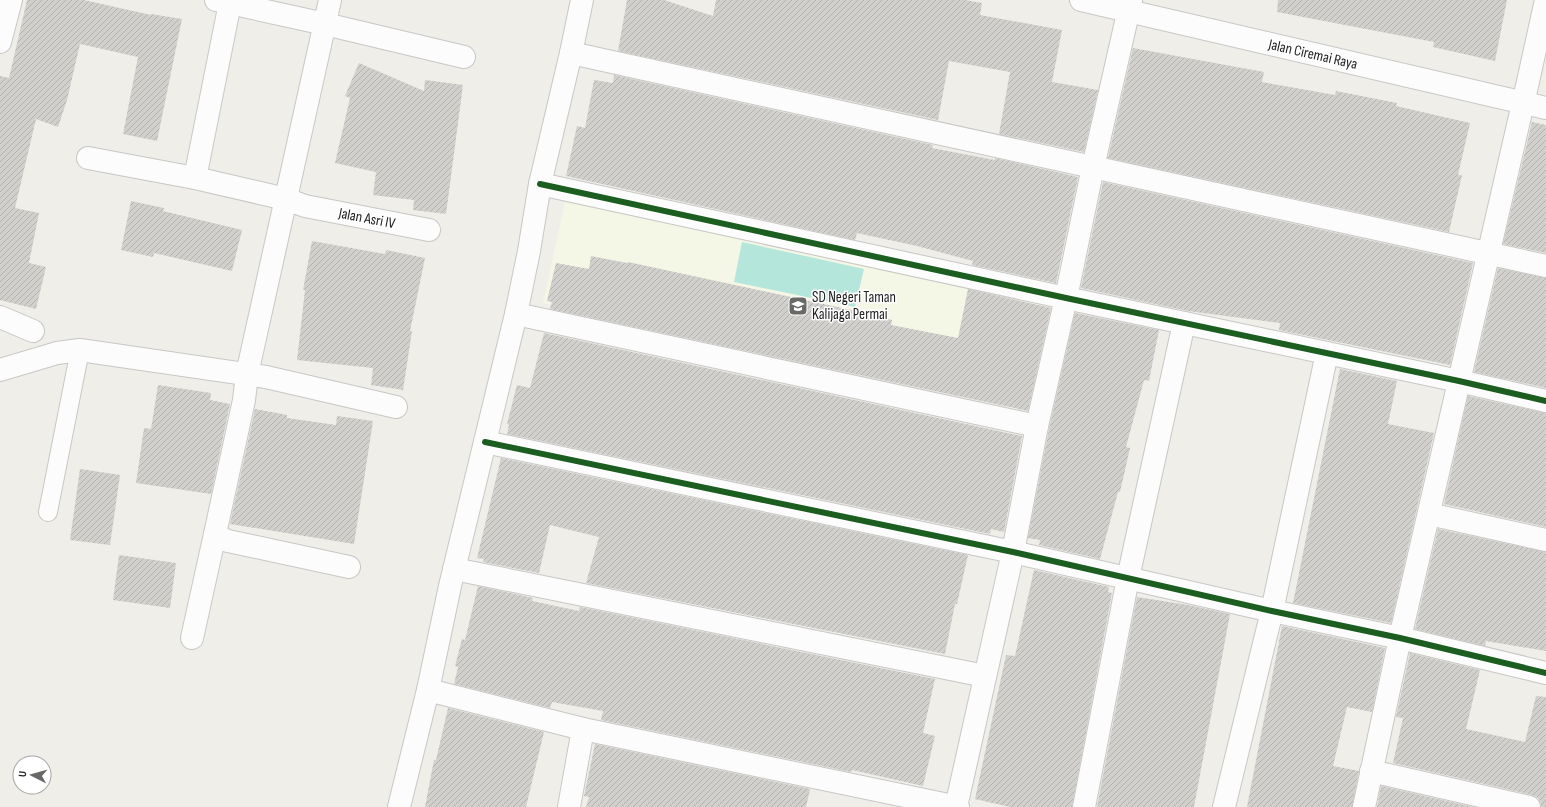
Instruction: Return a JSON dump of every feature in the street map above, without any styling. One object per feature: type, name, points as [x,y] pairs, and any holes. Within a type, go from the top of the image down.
[{"type":"street","points":[[0,42],[11,0]]},
{"type":"street","points":[[192,638],[244,400],[247,374],[296,202],[330,0]]},
{"type":"street","points":[[399,807],[428,690],[454,569],[488,425],[516,314],[529,251],[540,184],[582,0]]},
{"type":"street","name":"Jalan Ciremai Raya","points":[[1080,0],[1130,5],[1546,108]]},
{"type":"street","points":[[1364,807],[1400,638],[1546,0]]},
{"type":"street","points":[[195,178],[223,2],[325,24],[464,57]]},
{"type":"street","points":[[428,690],[583,729],[957,807],[1013,552],[1037,426],[1130,5]]},
{"type":"street","points":[[571,53],[1488,252],[1546,266]]},
{"type":"street","name":"Jalan Asri IV","points":[[88,158],[195,178],[296,202],[429,230]]},
{"type":"street","points":[[540,184],[1066,298],[1459,381],[1546,401]]},
{"type":"street","points":[[516,314],[1037,426]]},
{"type":"street","points":[[0,317],[33,331]]},
{"type":"street","points":[[1084,807],[1128,578],[1184,323]]},
{"type":"street","points":[[0,370],[57,353],[80,350],[247,374],[396,407]]},
{"type":"street","points":[[1224,807],[1272,611],[1327,353]]},
{"type":"street","points":[[485,442],[1013,552],[1272,611],[1400,638],[1546,673]]},
{"type":"street","points":[[1429,514],[1546,540]]},
{"type":"street","points":[[215,534],[218,538],[228,541],[349,567]]},
{"type":"street","points":[[454,569],[985,676]]},
{"type":"street","points":[[569,807],[583,729]]},
{"type":"street","points":[[1371,771],[1529,807]]},
{"type":"lane","points":[[48,512],[80,350]]},
{"type":"shaded area","name":"SD Negeri Taman Kalijaga Permai","points":[[565,202],[1040,304],[1041,308],[1019,408],[1017,409],[805,358],[543,303]]},
{"type":"shaded area","points":[[742,242],[864,269],[855,307],[734,282]]},
{"type":"building","points":[[27,0],[84,0],[151,15],[182,19],[157,141],[123,134],[138,57],[80,44],[67,100],[58,127],[36,119],[15,208],[39,213],[29,263],[46,267],[36,309],[0,300],[0,76],[9,78]]},
{"type":"building","points":[[627,0],[664,0],[713,16],[716,0],[965,0],[982,3],[980,15],[1062,30],[1052,82],[1098,90],[1084,152],[999,134],[1010,72],[949,61],[938,120],[618,51]]},
{"type":"building","points":[[1278,0],[1507,0],[1495,61],[1433,47],[1434,42],[1277,12]]},
{"type":"building","points":[[1133,48],[1264,72],[1262,82],[1335,95],[1336,91],[1397,103],[1396,106],[1470,123],[1458,175],[1462,175],[1449,232],[1108,158]]},
{"type":"building","points":[[359,63],[424,91],[425,80],[463,85],[446,214],[413,210],[414,200],[373,195],[376,172],[335,163],[350,98],[345,96]]},
{"type":"building","points":[[614,75],[933,145],[932,148],[995,160],[995,158],[1078,177],[1056,283],[972,265],[973,261],[917,246],[857,233],[855,240],[566,176],[577,126],[585,128],[594,80],[613,83]]},
{"type":"building","points":[[1532,122],[1546,125],[1546,253],[1503,244]]},
{"type":"building","points":[[1103,182],[1473,263],[1450,365],[1279,330],[1280,323],[1188,311],[1081,288]]},
{"type":"building","points":[[131,201],[164,208],[163,211],[242,230],[232,271],[154,253],[153,257],[121,250]]},
{"type":"building","points":[[312,241],[385,254],[386,250],[425,258],[410,331],[412,331],[403,390],[371,385],[373,368],[297,360],[305,290],[303,290]]},
{"type":"building","name":"SD Negeri Taman Kalijaga Permai","points":[[591,256],[628,262],[856,311],[892,320],[891,325],[958,338],[968,289],[1051,308],[1028,411],[550,309],[552,302],[547,301],[556,263],[589,269]]},
{"type":"building","points":[[1498,268],[1546,278],[1546,388],[1474,372]]},
{"type":"building","points":[[1075,313],[1159,330],[1149,381],[1144,380],[1126,447],[1130,448],[1120,492],[1118,492],[1100,559],[1039,545],[1040,540],[1028,538],[1049,429]]},
{"type":"building","points":[[544,333],[1022,436],[1004,532],[991,529],[990,534],[507,434],[509,425],[507,424],[517,385],[530,388]]},
{"type":"building","points":[[1340,369],[1397,381],[1388,424],[1434,433],[1391,623],[1293,603]]},
{"type":"building","points":[[158,385],[211,393],[210,400],[230,404],[211,494],[136,483],[144,428],[151,429]]},
{"type":"building","points":[[1468,396],[1546,413],[1546,527],[1444,504]]},
{"type":"building","points":[[255,409],[287,415],[287,418],[336,425],[337,416],[373,421],[354,544],[230,524]]},
{"type":"building","points":[[501,458],[968,555],[957,604],[955,604],[945,654],[586,583],[599,537],[550,525],[539,573],[483,562],[484,559],[477,558]]},
{"type":"building","points":[[80,469],[120,475],[110,545],[70,540]]},
{"type":"building","points":[[1438,529],[1546,552],[1546,651],[1486,641],[1485,646],[1415,629]]},
{"type":"building","points":[[119,555],[176,563],[170,608],[113,600]]},
{"type":"building","points":[[1034,570],[1109,587],[1108,592],[1112,593],[1072,807],[1010,807],[975,799],[1006,655],[1015,656]]},
{"type":"building","points":[[478,586],[533,598],[532,601],[579,611],[580,607],[935,679],[923,733],[935,736],[923,786],[852,770],[851,772],[601,720],[603,711],[552,702],[550,708],[454,684],[458,667],[455,666],[462,639],[465,640]]},
{"type":"building","points":[[1137,597],[1188,605],[1230,614],[1194,807],[1097,807]]},
{"type":"building","points":[[1282,626],[1385,648],[1372,712],[1347,707],[1333,766],[1359,771],[1352,807],[1247,807]]},
{"type":"building","points":[[1410,653],[1480,670],[1466,729],[1525,742],[1536,696],[1546,697],[1546,807],[1541,807],[1541,803],[1538,798],[1532,795],[1393,763],[1403,718],[1396,717]]},
{"type":"building","points":[[448,708],[544,732],[526,807],[425,807],[434,760],[436,760]]},
{"type":"building","points":[[595,744],[810,789],[806,807],[586,807],[589,797],[584,796]]},
{"type":"building","points":[[1381,786],[1473,807],[1377,807]]},
{"type":"cycle path","points":[[540,184],[1066,298],[1459,381],[1546,401]]},
{"type":"cycle path","points":[[485,442],[1013,552],[1272,611],[1400,638],[1546,673]]},
{"type":"place","name":"SD Negeri Taman Kalijaga Permai","points":[[798,306]]}]
